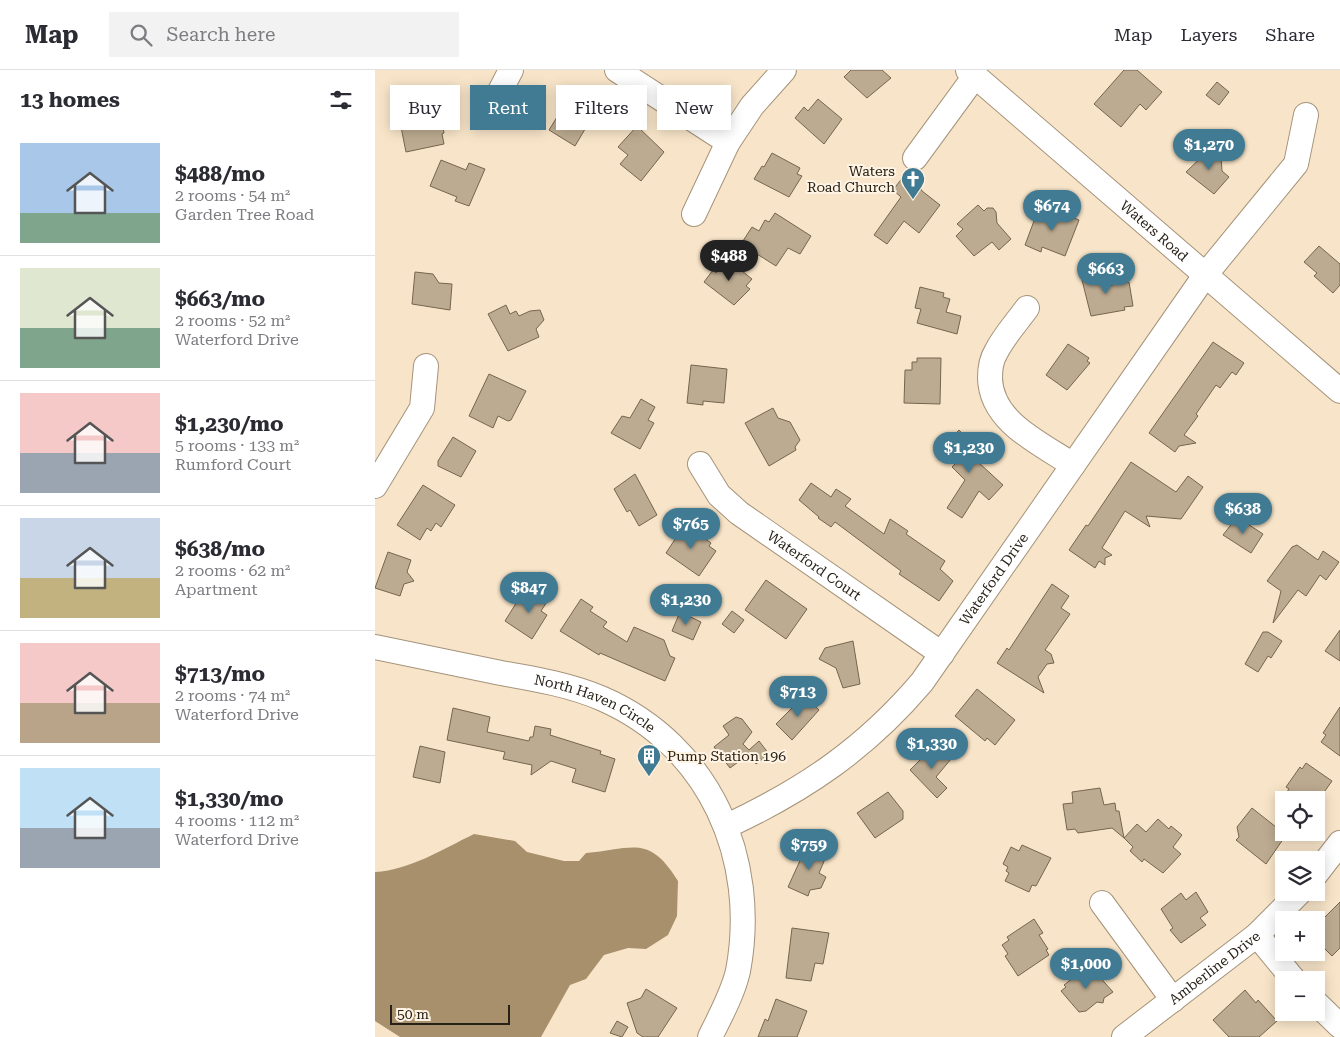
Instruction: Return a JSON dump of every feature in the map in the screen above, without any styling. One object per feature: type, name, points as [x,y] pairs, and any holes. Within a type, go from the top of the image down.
[{"type":"street","points":[[503,85],[511,70]]},
{"type":"street","points":[[617,70],[728,142]]},
{"type":"street","points":[[694,214],[728,142],[751,106],[784,70]]},
{"type":"street","points":[[915,158],[972,73]]},
{"type":"street","name":"Waters Road","points":[[972,73],[1340,391]]},
{"type":"street","name":"Waterford Drive","points":[[727,826],[791,794],[823,774],[862,744],[895,714],[942,654],[1206,274],[1296,164],[1307,116]]},
{"type":"street","points":[[1027,308],[995,352],[991,363],[992,395],[997,406],[1011,423],[1073,465]]},
{"type":"street","points":[[375,486],[422,408],[427,366]]},
{"type":"street","name":"Waterford Court","points":[[701,464],[719,495],[739,513],[942,654]]},
{"type":"street","name":"North Haven Circle","points":[[375,647],[549,682],[604,700],[625,710],[667,740],[708,791],[727,826],[741,880],[743,927],[737,973],[710,1037]]},
{"type":"street","points":[[1325,862],[1340,843]]},
{"type":"street","name":"Amberline Drive","points":[[1124,1037],[1257,935],[1291,901]]},
{"type":"street","points":[[1102,903],[1173,1000]]},
{"type":"street","points":[[1257,935],[1287,971]]},
{"type":"street","points":[[1325,1012],[1340,1026]]},
{"type":"shaded area","points":[[474,834],[515,841],[527,852],[564,861],[579,861],[586,853],[616,849],[639,848],[649,850],[668,866],[678,881],[677,916],[668,935],[646,949],[628,948],[604,955],[586,979],[570,985],[541,1037],[400,1037],[375,1021],[375,872],[414,863]]},
{"type":"building","points":[[851,70],[882,70],[891,78],[867,98],[844,77]]},
{"type":"building","points":[[1124,70],[1137,70],[1162,92],[1146,110],[1140,104],[1121,127],[1094,104]]},
{"type":"building","points":[[1217,82],[1229,92],[1219,105],[1206,95]]},
{"type":"building","points":[[818,99],[842,119],[824,144],[795,118],[804,107],[808,111]]},
{"type":"building","points":[[556,119],[556,130],[584,130],[575,146],[549,130]]},
{"type":"building","points":[[402,130],[443,130],[444,133],[442,134],[444,144],[406,152]]},
{"type":"building","points":[[633,130],[641,130],[664,152],[641,181],[620,164],[628,155],[618,147]]},
{"type":"building","points":[[1212,147],[1221,155],[1222,171],[1229,177],[1214,194],[1186,172]]},
{"type":"building","points":[[772,153],[800,168],[797,174],[802,176],[789,197],[754,179]]},
{"type":"building","points":[[441,160],[466,170],[469,163],[485,169],[469,206],[455,201],[457,197],[430,186]]},
{"type":"building","points":[[903,177],[908,181],[917,182],[922,191],[940,205],[919,233],[904,221],[887,244],[874,235],[901,197],[893,190]]},
{"type":"building","points":[[978,205],[984,211],[987,208],[993,208],[996,212],[997,223],[1011,239],[999,250],[992,242],[974,256],[956,236],[963,229],[957,224]]},
{"type":"building","points":[[1045,207],[1079,220],[1065,256],[1042,247],[1041,252],[1025,245],[1037,213],[1042,215]]},
{"type":"building","points":[[775,213],[811,236],[800,254],[788,248],[776,266],[741,244],[752,227],[759,231],[765,220],[769,222]]},
{"type":"building","points":[[1319,246],[1340,264],[1340,285],[1333,293],[1314,276],[1317,273],[1304,262]]},
{"type":"building","points":[[727,259],[752,279],[746,286],[750,289],[734,305],[704,282],[713,270],[716,273]]},
{"type":"building","points":[[415,272],[433,274],[439,283],[452,284],[450,310],[412,304]]},
{"type":"building","points":[[1101,272],[1102,281],[1109,279],[1111,285],[1129,282],[1133,306],[1124,307],[1125,310],[1091,316],[1081,276]]},
{"type":"building","points":[[920,287],[944,293],[943,297],[950,299],[946,312],[961,316],[957,334],[917,323],[921,309],[915,308]]},
{"type":"building","points":[[506,305],[510,314],[516,311],[519,316],[530,311],[540,310],[544,320],[536,329],[539,337],[508,351],[488,314]]},
{"type":"building","points":[[1213,342],[1244,363],[1236,375],[1232,372],[1220,388],[1216,385],[1196,414],[1198,416],[1184,435],[1196,443],[1179,446],[1175,452],[1149,433]]},
{"type":"building","points":[[1068,344],[1089,358],[1087,361],[1090,363],[1067,390],[1046,375]]},
{"type":"building","points":[[917,358],[941,358],[940,404],[904,403],[905,370],[912,370],[912,362],[917,362]]},
{"type":"building","points":[[691,365],[727,369],[724,403],[703,401],[703,405],[687,403]]},
{"type":"building","points":[[489,374],[526,391],[511,420],[508,421],[498,416],[493,428],[469,416]]},
{"type":"building","points":[[641,399],[655,407],[648,420],[654,423],[640,449],[611,433],[622,416],[630,418]]},
{"type":"building","points":[[773,408],[778,418],[790,422],[800,440],[795,447],[796,450],[769,466],[745,423]]},
{"type":"building","points":[[959,430],[983,456],[978,462],[1003,485],[989,500],[979,491],[962,518],[947,508],[965,480],[952,467],[957,462],[943,447]]},
{"type":"building","points":[[453,437],[476,451],[461,477],[438,466],[438,461]]},
{"type":"building","points":[[1131,462],[1176,492],[1188,476],[1203,487],[1181,519],[1146,516],[1150,527],[1125,511],[1102,548],[1112,555],[1105,558],[1105,565],[1099,561],[1095,568],[1069,550],[1086,525],[1088,526]]},
{"type":"building","points":[[635,474],[657,515],[639,526],[630,510],[627,512],[614,489]]},
{"type":"building","points":[[811,483],[831,497],[836,489],[851,499],[845,506],[884,534],[890,519],[908,531],[906,534],[945,561],[940,569],[953,581],[939,601],[899,574],[901,571],[835,522],[831,527],[818,518],[799,500]]},
{"type":"building","points":[[423,485],[455,505],[441,527],[436,523],[431,531],[427,528],[420,540],[397,525]]},
{"type":"building","points":[[1237,517],[1263,534],[1251,553],[1223,535]]},
{"type":"building","points":[[685,524],[711,543],[709,546],[716,551],[699,576],[666,553]]},
{"type":"building","points":[[1297,545],[1318,560],[1323,551],[1339,562],[1326,580],[1320,575],[1306,596],[1298,590],[1273,623],[1281,591],[1267,581],[1292,547]]},
{"type":"building","points":[[388,552],[411,560],[407,572],[414,581],[404,584],[400,596],[375,588]]},
{"type":"building","points":[[766,580],[807,609],[786,639],[745,610]]},
{"type":"building","points":[[1052,584],[1069,596],[1061,608],[1070,614],[1045,650],[1051,654],[1054,663],[1047,664],[1038,677],[1044,693],[997,663],[1007,648],[1009,650]]},
{"type":"building","points":[[538,585],[540,598],[552,594],[541,611],[547,615],[532,639],[505,621],[520,597],[527,602]]},
{"type":"building","points":[[581,599],[593,607],[590,611],[607,622],[603,627],[627,642],[634,627],[664,640],[670,656],[675,658],[665,681],[600,653],[599,655],[560,631]]},
{"type":"building","points":[[732,611],[744,620],[734,633],[722,624]]},
{"type":"building","points":[[680,612],[701,622],[693,640],[672,631]]},
{"type":"building","points":[[1340,630],[1340,661],[1325,651]]},
{"type":"building","points":[[1263,632],[1268,632],[1282,641],[1271,658],[1268,656],[1258,672],[1245,664]]},
{"type":"building","points":[[853,641],[860,684],[843,688],[836,668],[819,659],[825,648]]},
{"type":"building","points":[[977,689],[1015,720],[995,745],[987,738],[985,741],[955,716]]},
{"type":"building","points":[[804,696],[819,710],[792,740],[776,724]]},
{"type":"building","points":[[1340,707],[1340,756],[1321,742],[1326,735],[1323,733]]},
{"type":"building","points":[[453,708],[490,717],[487,732],[529,741],[530,737],[533,737],[535,726],[551,729],[550,735],[601,751],[600,754],[615,759],[605,792],[572,782],[576,769],[551,761],[531,775],[532,765],[503,759],[505,752],[447,740]]},
{"type":"building","points":[[736,717],[742,719],[752,732],[743,744],[749,750],[759,741],[769,754],[756,764],[749,754],[730,768],[714,747],[729,735],[723,726]]},
{"type":"building","points":[[937,743],[951,759],[936,777],[947,788],[937,798],[910,770]]},
{"type":"building","points":[[420,746],[445,752],[440,783],[413,777]]},
{"type":"building","points":[[1306,763],[1332,781],[1325,791],[1288,791],[1289,789],[1286,787],[1300,767],[1302,769]]},
{"type":"building","points":[[1100,788],[1104,805],[1115,803],[1116,811],[1119,811],[1124,838],[1112,828],[1078,833],[1075,829],[1067,830],[1063,804],[1073,803],[1072,792]]},
{"type":"building","points":[[888,792],[903,811],[903,819],[875,838],[857,813]]},
{"type":"building","points":[[1252,808],[1275,826],[1275,841],[1282,841],[1266,864],[1236,840],[1239,837],[1237,827]]},
{"type":"building","points":[[1158,819],[1169,829],[1171,826],[1182,835],[1173,847],[1181,854],[1163,873],[1144,859],[1142,862],[1130,851],[1133,847],[1124,838],[1137,824],[1146,832]]},
{"type":"building","points":[[808,843],[828,852],[819,873],[826,877],[821,888],[810,890],[808,896],[788,887]]},
{"type":"building","points":[[1022,845],[1051,858],[1036,886],[1032,885],[1029,892],[1005,881],[1009,873],[1006,871],[1008,867],[1003,864],[1011,847],[1019,851]]},
{"type":"building","points":[[1196,892],[1208,912],[1200,918],[1206,925],[1181,943],[1170,930],[1173,928],[1161,909],[1181,893],[1186,900]]},
{"type":"building","points":[[1340,902],[1340,948],[1332,956],[1325,949],[1325,917]]},
{"type":"building","points":[[1034,919],[1043,933],[1039,935],[1048,949],[1046,950],[1049,955],[1018,976],[1005,956],[1008,954],[1002,945],[1009,940],[1007,937]]},
{"type":"building","points":[[792,928],[829,933],[823,964],[815,963],[811,981],[786,978]]},
{"type":"building","points":[[1089,965],[1113,992],[1104,998],[1103,1003],[1097,1002],[1086,1011],[1079,1012],[1061,991],[1066,987],[1064,985]]},
{"type":"building","points":[[646,989],[677,1008],[658,1037],[643,1037],[637,1033],[627,1003],[641,998]]},
{"type":"building","points":[[1245,990],[1256,1003],[1258,1000],[1277,1021],[1259,1037],[1229,1037],[1213,1020]]},
{"type":"building","points":[[776,999],[807,1011],[797,1037],[758,1037],[765,1019],[768,1021]]},
{"type":"building","points":[[617,1021],[628,1027],[622,1037],[610,1033]]},
{"type":"place","name":"Waters Road Church","points":[[913,200]]},
{"type":"place","name":"Pump Station 196","points":[[649,777]]}]
